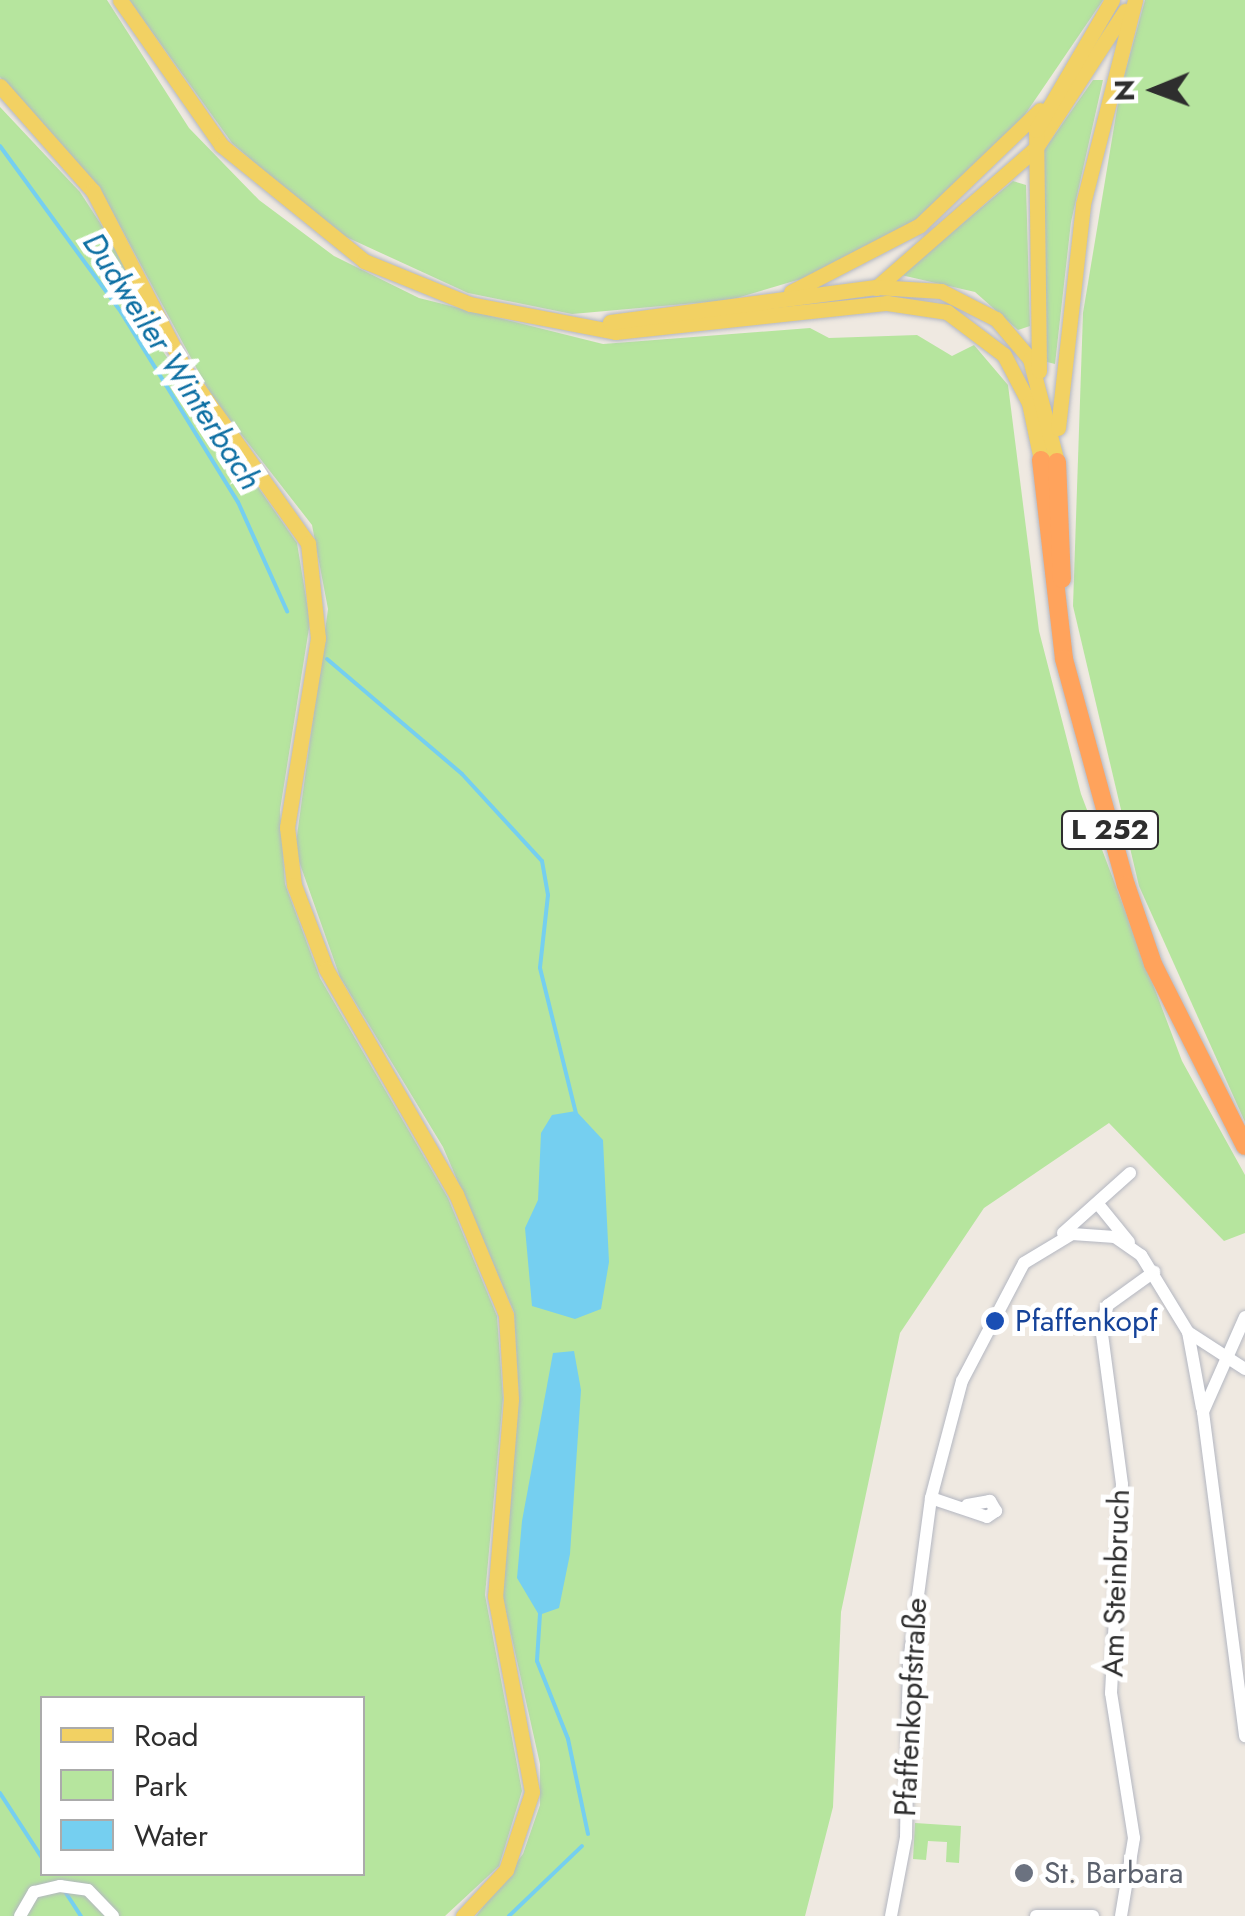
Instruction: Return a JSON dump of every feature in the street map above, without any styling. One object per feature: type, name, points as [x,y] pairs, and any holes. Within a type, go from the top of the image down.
[{"type":"highway","name":"L 252","points":[[1049,461],[1074,694],[1153,964],[1245,1146]]},
{"type":"main road","points":[[120,0],[220,145],[326,238],[435,292],[572,323],[648,333],[831,308],[919,306],[973,325],[1022,383],[1049,461]]},
{"type":"main road","points":[[1049,461],[1040,380],[1035,149],[1061,84],[1112,0]]},
{"type":"main road","points":[[831,308],[876,287],[1035,149],[1134,0]]},
{"type":"main road","points":[[1049,461],[1083,204],[1134,0]]},
{"type":"main road","points":[[761,303],[852,268],[920,226],[990,165],[1061,84]]},
{"type":"main road","points":[[0,86],[93,191],[187,373],[308,544],[318,638],[287,827],[294,885],[326,969],[456,1194],[506,1316],[511,1399],[494,1596],[532,1792],[506,1870],[463,1916]]},
{"type":"main road","points":[[572,323],[876,287],[941,291],[974,304],[1016,339],[1040,380]]},
{"type":"street","name":"Pfaffenkopfstraße","points":[[892,1916],[906,1837],[913,1615],[931,1498],[980,1341],[1024,1262],[1054,1241],[1130,1173]]},
{"type":"street","points":[[1098,1204],[1154,1272],[1188,1332],[1203,1412],[1245,1736]]},
{"type":"street","points":[[1054,1241],[1094,1232],[1134,1248]]},
{"type":"street","name":"Am Steinbruch","points":[[1121,1916],[1134,1838],[1111,1693],[1122,1484],[1102,1326],[1108,1305],[1154,1272]]},
{"type":"street","points":[[1203,1412],[1225,1353],[1245,1317]]},
{"type":"street","points":[[1188,1332],[1245,1369]]},
{"type":"street","points":[[931,1498],[967,1506]]},
{"type":"street","points":[[20,1916],[34,1892],[60,1886],[88,1890],[113,1916]]},
{"type":"street","points":[[1036,1916],[1093,1916]]},
{"type":"green space","points":[[0,0],[107,0],[189,128],[259,200],[334,256],[419,298],[603,344],[810,328],[829,338],[917,335],[952,356],[974,345],[1008,385],[1039,631],[1081,794],[1182,1061],[1245,1175],[1245,1233],[1224,1241],[1109,1123],[984,1208],[900,1333],[841,1612],[833,1807],[805,1916],[476,1916],[523,1854],[540,1805],[540,1764],[502,1594],[519,1399],[514,1312],[443,1147],[340,977],[295,850],[328,609],[312,525],[212,397],[100,189],[0,77]]},
{"type":"green space","points":[[129,0],[1103,0],[1007,141],[927,213],[838,268],[730,300],[572,314],[468,293],[331,230],[232,143]]},
{"type":"green space","points":[[1145,0],[1245,0],[1245,1122],[1139,886],[1073,606],[1083,313],[1120,91]]},
{"type":"green space","points":[[1093,80],[1103,80],[1071,222],[1055,364],[1047,362],[1044,150]]},
{"type":"green space","points":[[0,107],[80,192],[126,263],[162,350],[297,543],[310,622],[280,810],[285,884],[320,978],[448,1198],[497,1316],[503,1398],[485,1595],[522,1791],[499,1866],[445,1916],[0,1916]]},
{"type":"green space","points":[[1013,181],[1026,185],[1030,326],[1018,330],[975,292],[901,275]]},
{"type":"green space","points":[[915,1823],[961,1826],[959,1863],[946,1862],[947,1842],[928,1841],[926,1860],[913,1859]]},
{"type":"water","points":[[576,1111],[603,1140],[609,1262],[601,1309],[575,1319],[532,1306],[525,1228],[538,1200],[541,1133],[552,1115]]},
{"type":"water","points":[[574,1351],[581,1390],[570,1554],[559,1608],[539,1615],[517,1578],[522,1521],[553,1353]]},
{"type":"waterway","name":"Dudweiler Winterbach","points":[[0,146],[121,312],[238,502],[287,611]]},
{"type":"waterway","name":"Dudweiler Winterbach","points":[[327,659],[462,774],[542,861],[548,895],[540,968],[576,1114]]},
{"type":"waterway","name":"Dudweiler Winterbach","points":[[540,1614],[537,1661],[568,1739],[588,1834]]},
{"type":"waterway","points":[[0,1793],[40,1855]]},
{"type":"waterway","name":"Dudweiler Winterbach","points":[[509,1916],[582,1846]]},
{"type":"waterway","points":[[64,1890],[81,1916]]},
{"type":"place","name":"Pfaffenkopf","points":[[995,1321]]},
{"type":"place","name":"St. Barbara","points":[[1024,1873]]}]
